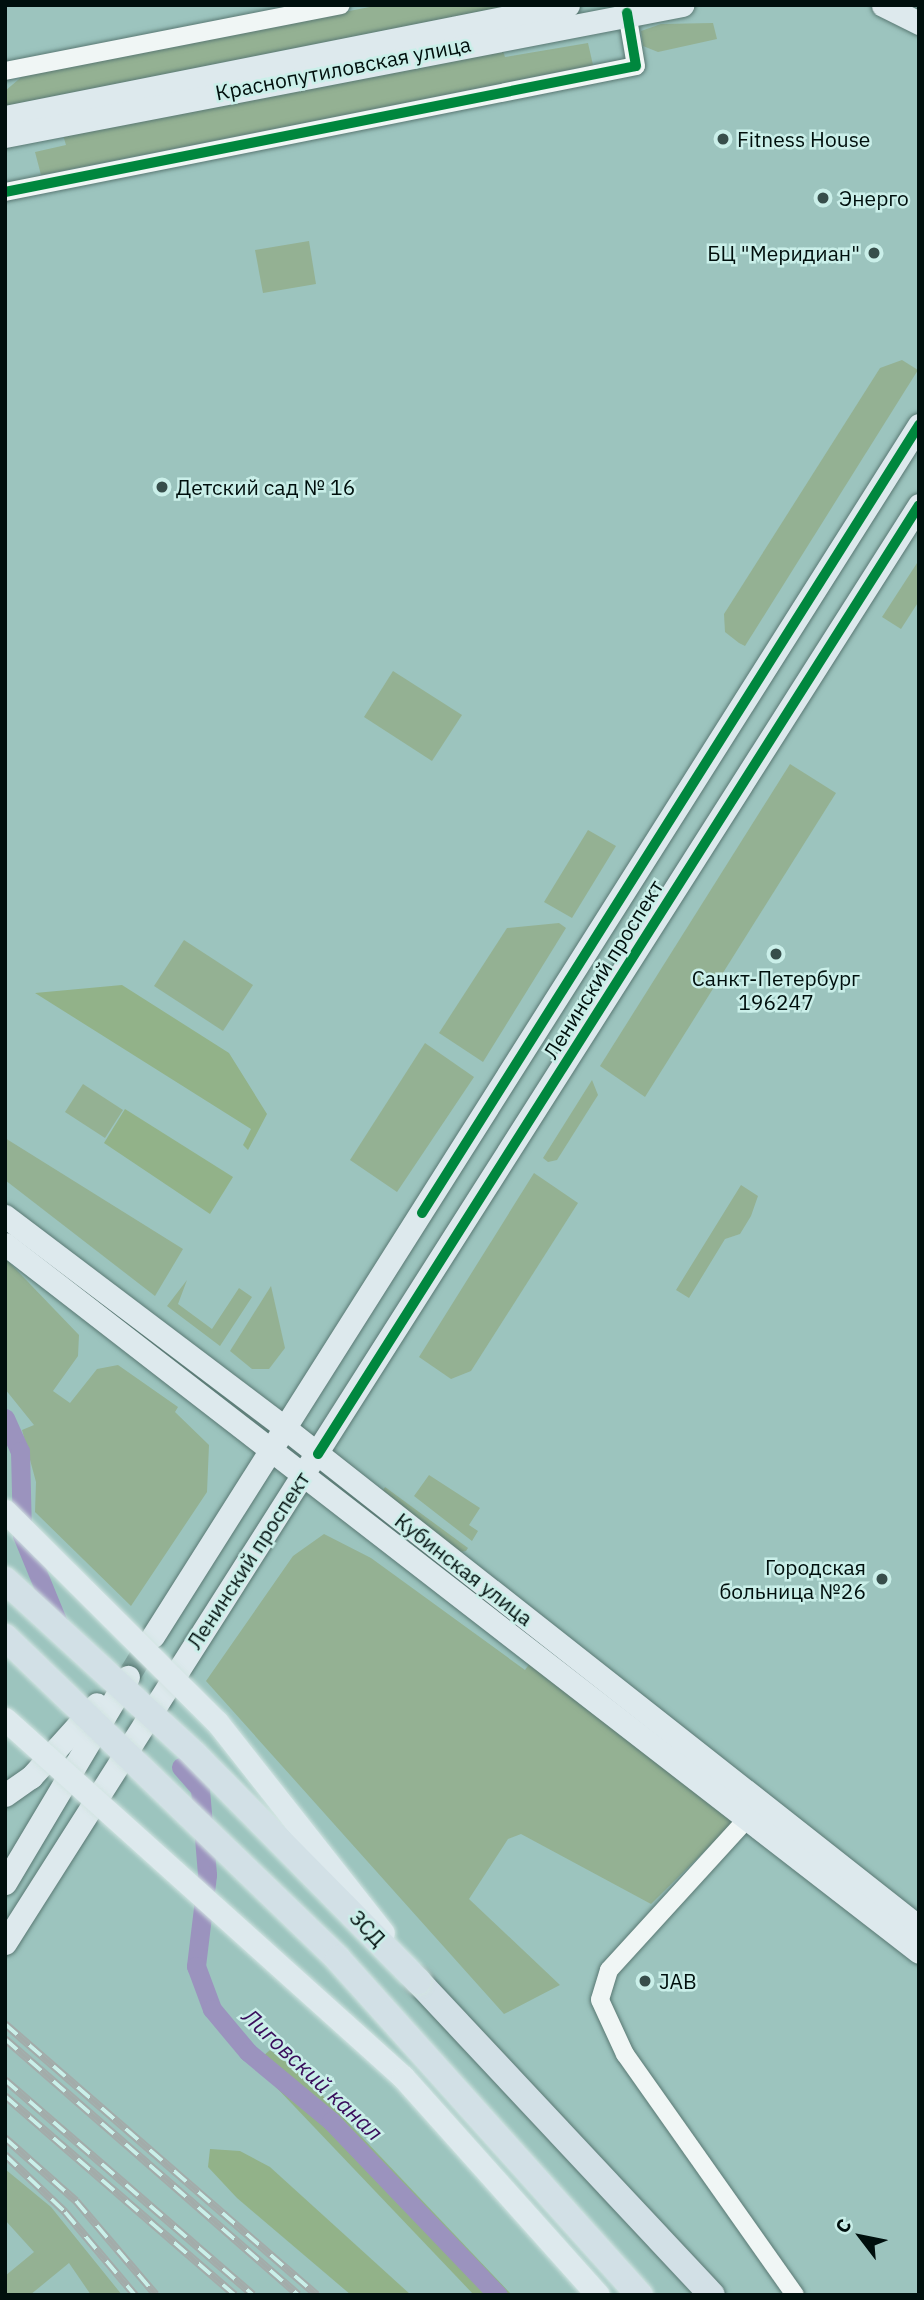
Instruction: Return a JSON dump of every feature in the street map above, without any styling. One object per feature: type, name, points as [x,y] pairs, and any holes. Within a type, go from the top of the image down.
[{"type":"highway","name":"ЗСД","points":[[5,1580],[194,1754],[418,1981],[712,2295]]},
{"type":"highway","name":"ЗСД","points":[[5,1637],[338,1959],[640,2295]]},
{"type":"main road","name":"Краснопутиловская улица","points":[[5,117],[568,5]]},
{"type":"main road","name":"Краснопутиловская улица","points":[[5,136],[627,13],[682,5]]},
{"type":"main road","points":[[883,5],[919,23]]},
{"type":"main road","name":"Ленинский проспект","points":[[153,1636],[919,425]]},
{"type":"main road","name":"Ленинский проспект","points":[[5,1943],[919,505]]},
{"type":"main road","name":"Кубинская улица","points":[[5,1216],[285,1428],[919,1927]]},
{"type":"main road","name":"Кубинская улица","points":[[5,1244],[919,1952]]},
{"type":"main road","points":[[5,1511],[217,1722],[418,1981]]},
{"type":"main road","points":[[5,1795],[31,1777],[128,1677],[5,1883]]},
{"type":"main road","points":[[5,1719],[403,2077],[598,2295]]},
{"type":"street","points":[[5,71],[341,5]]},
{"type":"street","points":[[5,192],[636,66],[627,13]]},
{"type":"street","points":[[746,1820],[609,1969],[600,2000],[625,2054],[794,2295]]},
{"type":"green space","points":[[380,5],[513,5],[5,106],[5,91],[25,74]]},
{"type":"green space","points":[[713,23],[717,39],[658,52],[643,46],[641,31],[661,24]]},
{"type":"green space","points":[[588,43],[593,65],[41,175],[35,152],[66,145],[63,135],[502,48],[505,57]]},
{"type":"green space","points":[[309,241],[316,284],[263,293],[255,250]]},
{"type":"green space","points":[[902,360],[918,370],[745,646],[739,643],[725,632],[724,614],[880,368]]},
{"type":"green space","points":[[919,560],[919,601],[901,629],[882,617]]},
{"type":"green space","points":[[393,671],[462,715],[432,761],[364,717]]},
{"type":"green space","points":[[790,764],[836,793],[645,1097],[600,1066]]},
{"type":"green space","points":[[588,830],[616,846],[572,918],[544,902]]},
{"type":"green space","points":[[559,923],[566,928],[483,1062],[439,1033],[507,928]]},
{"type":"green space","points":[[184,940],[253,985],[223,1031],[154,986]]},
{"type":"green space","points":[[122,985],[229,1053],[267,1114],[248,1150],[243,1145],[251,1129],[35,993]]},
{"type":"green space","points":[[425,1043],[474,1077],[397,1192],[350,1160]]},
{"type":"green space","points":[[592,1080],[598,1095],[557,1160],[548,1162],[543,1158]]},
{"type":"green space","points":[[83,1084],[123,1110],[105,1138],[65,1112]]},
{"type":"green space","points":[[125,1109],[233,1177],[210,1214],[104,1143]]},
{"type":"green space","points":[[5,1138],[183,1249],[155,1296],[5,1180]]},
{"type":"green space","points":[[534,1173],[578,1203],[471,1371],[451,1379],[419,1357]]},
{"type":"green space","points":[[741,1185],[758,1196],[751,1216],[740,1234],[725,1239],[689,1298],[676,1290]]},
{"type":"green space","points":[[5,1258],[79,1335],[78,1356],[53,1391],[70,1403],[97,1369],[118,1365],[178,1407],[175,1412],[209,1445],[207,1492],[131,1606],[35,1512],[36,1482],[22,1430],[34,1425],[5,1389]]},
{"type":"green space","points":[[187,1280],[178,1304],[212,1329],[239,1288],[252,1297],[220,1346],[167,1306]]},
{"type":"green space","points":[[271,1286],[285,1348],[269,1369],[252,1369],[230,1351]]},
{"type":"green space","points":[[429,1475],[480,1508],[469,1525],[478,1531],[472,1541],[414,1496]]},
{"type":"green space","points":[[385,1487],[468,1548],[466,1551],[460,1552],[382,1492]]},
{"type":"green space","points":[[324,1534],[371,1558],[525,1670],[530,1663],[734,1822],[651,1904],[521,1834],[508,1839],[469,1899],[560,1985],[504,2014],[206,1681],[293,1556]]},
{"type":"green space","points":[[270,2050],[303,2075],[512,2295],[474,2295],[254,2064]]},
{"type":"green space","points":[[210,2149],[240,2151],[270,2167],[411,2295],[351,2295],[237,2198],[208,2167]]},
{"type":"green space","points":[[5,2169],[51,2207],[122,2295],[91,2295],[69,2263],[30,2295],[5,2295],[5,2276],[34,2252],[5,2220]]},
{"type":"waterway","name":"Лиговский канал","points":[[5,1418],[20,1451],[22,1535],[59,1625]]},
{"type":"waterway","name":"Лиговский канал","points":[[181,1767],[200,1789],[207,1875],[196,1966],[212,2009],[248,2052],[331,2121],[498,2295]]},
{"type":"tunnel","points":[[128,1677],[153,1636]]},
{"type":"railway","points":[[5,2024],[317,2295]]},
{"type":"railway","points":[[5,2039],[298,2295]]},
{"type":"railway","points":[[5,2080],[253,2295]]},
{"type":"railway","points":[[5,2096],[235,2295]]},
{"type":"railway","points":[[5,2138],[76,2201],[156,2295]]},
{"type":"railway","points":[[5,2155],[65,2212],[135,2295]]},
{"type":"cycle path","points":[[5,192],[636,66],[627,13]]},
{"type":"cycle path","points":[[422,1213],[919,425]]},
{"type":"cycle path","points":[[318,1454],[919,505]]},
{"type":"place","name":"Fitness House","points":[[723,139]]},
{"type":"place","name":"Энерго","points":[[823,198]]},
{"type":"place","name":"БЦ \"Меридиан\"","points":[[874,253]]},
{"type":"place","name":"Детский сад № 16","points":[[162,487]]},
{"type":"place","name":"Санкт-Петербург 196247","points":[[776,954]]},
{"type":"place","name":"Городская больница №26","points":[[882,1579]]},
{"type":"place","name":"JAB","points":[[645,1981]]}]
